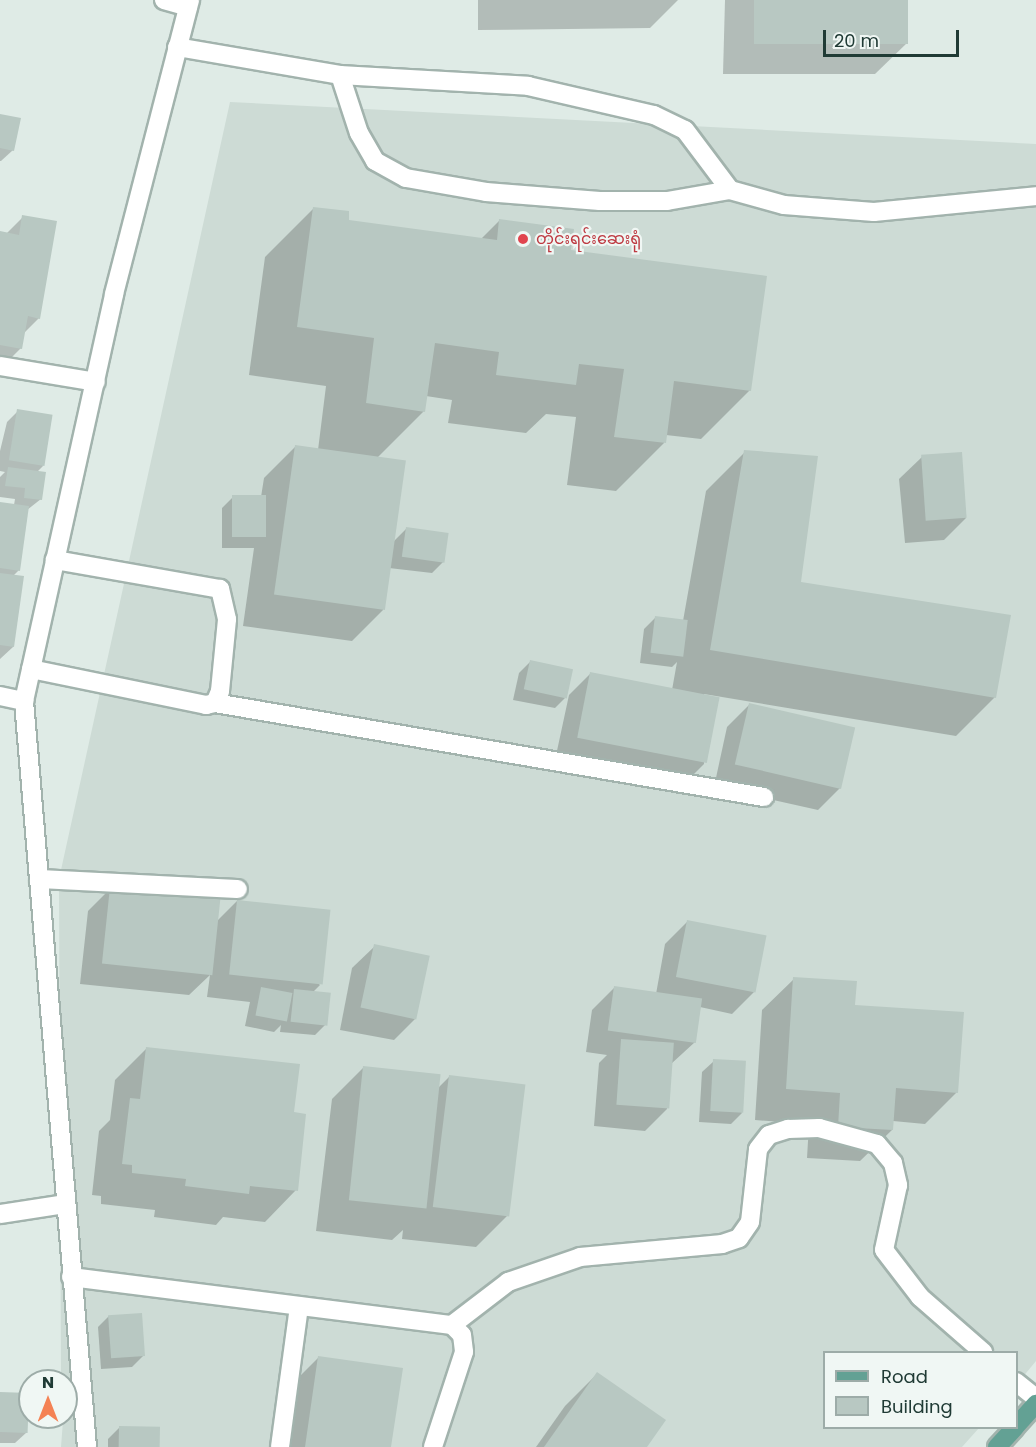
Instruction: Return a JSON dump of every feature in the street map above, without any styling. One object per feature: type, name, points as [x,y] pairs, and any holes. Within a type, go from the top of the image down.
[{"type":"main road","points":[[1018,1425],[1036,1404]]},
{"type":"main road","points":[[997,1447],[1014,1429]]},
{"type":"street","points":[[87,1447],[24,701],[114,294],[189,4],[164,0]]},
{"type":"street","points":[[177,46],[339,75],[528,86],[654,115],[685,130],[730,190]]},
{"type":"street","points":[[339,75],[358,133],[375,161],[406,178],[486,192],[600,201],[666,201],[730,190],[784,204],[874,212],[1036,196]]},
{"type":"street","points":[[0,366],[96,382]]},
{"type":"street","points":[[55,561],[220,589],[226,630],[220,691],[216,703]]},
{"type":"street","points":[[31,669],[206,705],[216,703],[765,797]]},
{"type":"street","points":[[0,696],[24,701]]},
{"type":"street","points":[[39,879],[238,888]]},
{"type":"street","points":[[452,1325],[508,1282],[580,1257],[722,1244],[739,1238],[750,1222],[758,1149],[769,1135],[788,1129],[819,1128],[877,1144],[893,1163],[898,1185],[884,1250],[920,1297],[981,1351]]},
{"type":"street","points":[[0,1214],[65,1204]]},
{"type":"street","points":[[71,1277],[452,1325],[462,1335],[464,1352],[433,1447]]},
{"type":"street","points":[[280,1447],[299,1306]]},
{"type":"street","points":[[1018,1383],[1036,1398]]},
{"type":"shaded area","points":[[230,102],[1036,144],[1036,1361],[1018,1383],[1018,1351],[823,1351],[823,1429],[978,1429],[962,1447],[61,1447],[62,1429],[78,1429],[78,1369],[61,1369],[59,879]]},
{"type":"building","points":[[754,0],[908,0],[908,44],[754,44]]},
{"type":"building","points":[[0,114],[21,118],[14,151],[0,148]]},
{"type":"building","points":[[313,207],[349,211],[349,220],[497,240],[499,219],[574,229],[571,250],[767,276],[751,391],[674,381],[666,443],[614,437],[624,369],[579,364],[576,385],[496,375],[499,352],[435,343],[425,412],[366,403],[374,338],[297,327]]},
{"type":"building","points":[[22,215],[57,221],[40,319],[28,316],[22,349],[0,345],[0,231],[19,235]]},
{"type":"building","points":[[17,409],[53,415],[44,466],[9,460]]},
{"type":"building","points":[[295,445],[406,461],[385,610],[274,595]]},
{"type":"building","points":[[744,450],[818,456],[801,582],[1011,615],[996,698],[710,650]]},
{"type":"building","points":[[962,452],[967,518],[926,521],[921,455]]},
{"type":"building","points":[[8,467],[46,472],[42,500],[24,498],[25,488],[5,486]]},
{"type":"building","points":[[232,495],[266,495],[266,537],[232,537]]},
{"type":"building","points":[[0,502],[29,506],[20,571],[0,568]]},
{"type":"building","points":[[406,527],[449,533],[444,563],[402,557]]},
{"type":"building","points":[[0,573],[24,576],[14,647],[0,645]]},
{"type":"building","points":[[655,616],[688,620],[683,657],[650,653]]},
{"type":"building","points":[[530,660],[573,669],[567,698],[524,689]]},
{"type":"building","points":[[590,672],[720,697],[707,763],[577,738]]},
{"type":"building","points":[[749,703],[855,728],[841,789],[735,764]]},
{"type":"building","points":[[110,887],[220,899],[212,975],[102,964]]},
{"type":"building","points":[[237,900],[330,910],[323,984],[229,975]]},
{"type":"building","points":[[687,920],[767,935],[755,992],[676,977]]},
{"type":"building","points":[[374,944],[430,956],[416,1019],[360,1008]]},
{"type":"building","points":[[793,977],[857,981],[855,1005],[964,1012],[958,1093],[896,1088],[893,1130],[838,1127],[840,1093],[786,1089]]},
{"type":"building","points":[[614,986],[702,998],[696,1043],[608,1031]]},
{"type":"building","points":[[261,987],[292,993],[287,1022],[255,1015]]},
{"type":"building","points":[[294,989],[331,993],[327,1026],[291,1022]]},
{"type":"building","points":[[621,1039],[674,1043],[669,1109],[616,1105]]},
{"type":"building","points":[[146,1047],[300,1064],[294,1112],[306,1114],[298,1191],[250,1186],[249,1194],[185,1186],[186,1179],[132,1173],[132,1165],[122,1164],[130,1098],[140,1099]]},
{"type":"building","points":[[713,1059],[746,1061],[743,1113],[710,1111]]},
{"type":"building","points":[[363,1066],[441,1074],[426,1208],[349,1200]]},
{"type":"building","points":[[449,1075],[525,1084],[509,1216],[433,1207]]},
{"type":"building","points":[[142,1313],[145,1356],[111,1358],[108,1315]]},
{"type":"building","points":[[318,1356],[403,1368],[391,1447],[305,1447]]},
{"type":"building","points":[[597,1372],[666,1420],[647,1447],[544,1447]]},
{"type":"building","points":[[0,1392],[18,1393],[18,1429],[28,1429],[28,1433],[0,1432]]},
{"type":"building","points":[[119,1426],[160,1427],[160,1447],[119,1447]]},
{"type":"place","name":"တိုင်းရင်းဆေးရုံ","points":[[523,239]]}]
